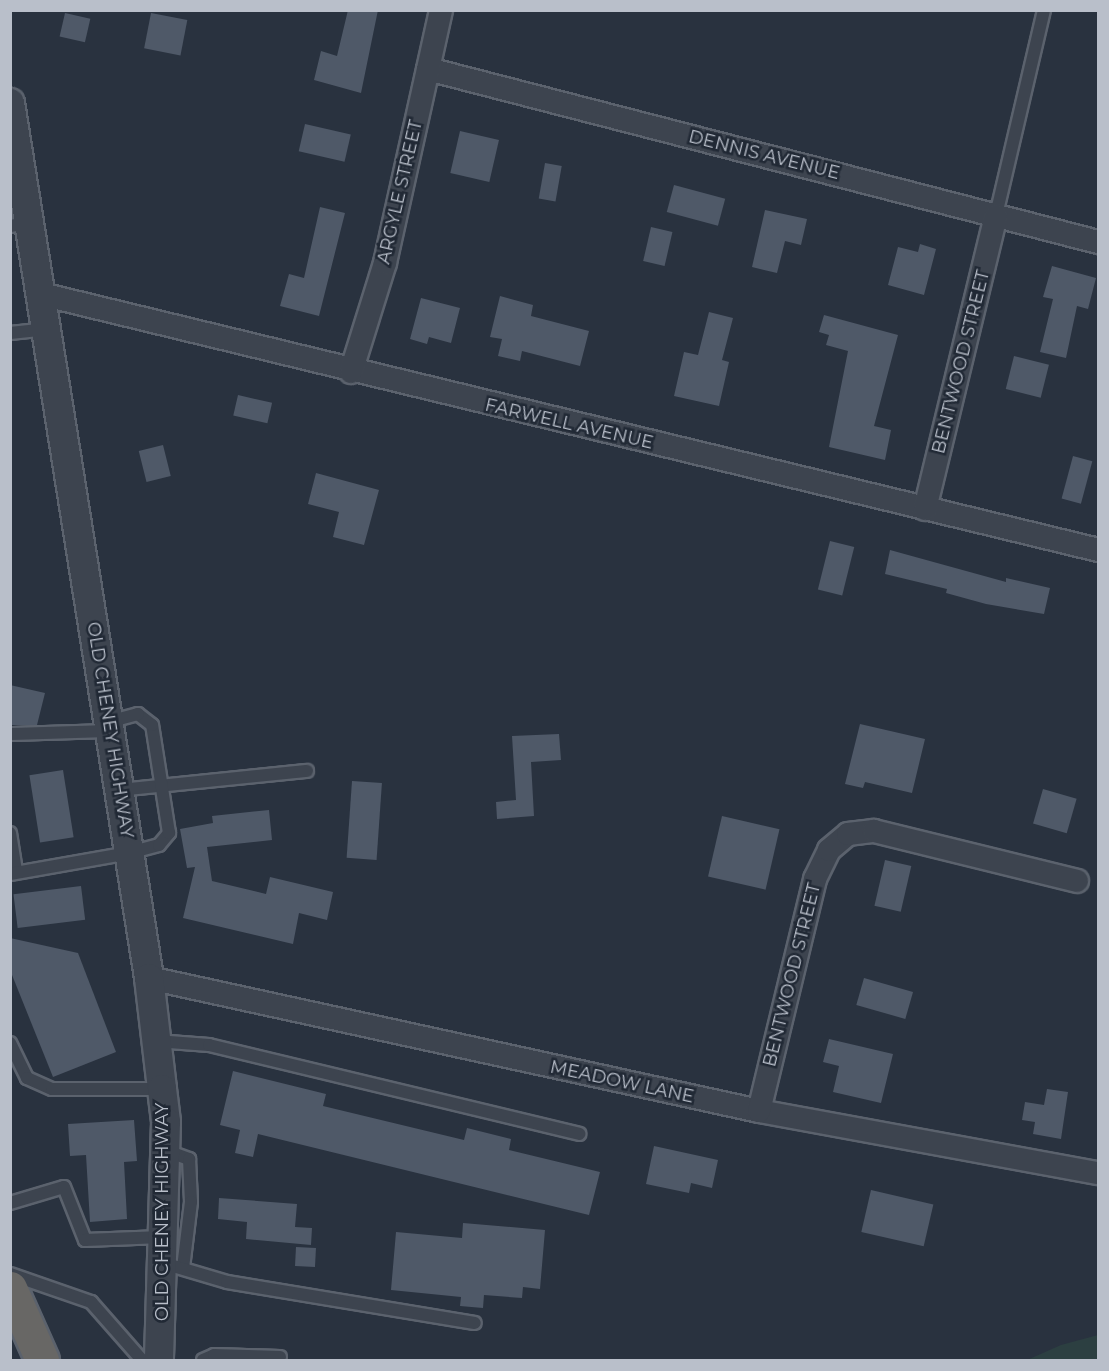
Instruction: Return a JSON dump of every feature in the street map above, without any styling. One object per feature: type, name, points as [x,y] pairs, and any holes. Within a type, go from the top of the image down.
[{"type":"highway","points":[[10,1288],[42,1360]]},
{"type":"street","name":"ARGYLE STREET","points":[[351,372],[385,263],[441,10]]},
{"type":"street","name":"DENNIS AVENUE","points":[[429,69],[1098,242]]},
{"type":"street","name":"OLD CHENEY HIGHWAY","points":[[10,103],[20,225],[41,294],[149,978],[162,1089],[169,1256],[159,1360]]},
{"type":"street","name":"BENTWOOD STREET","points":[[925,509],[996,215]]},
{"type":"street","name":"FARWELL AVENUE","points":[[41,294],[351,372],[1098,550]]},
{"type":"street","name":"BENTWOOD STREET","points":[[759,1111],[814,879],[829,850],[848,834],[874,831],[1077,880]]},
{"type":"street","name":"MEADOW LANE","points":[[149,978],[759,1111],[1098,1173]]},
{"type":"lane","points":[[996,215],[1044,10]]},
{"type":"lane","points":[[10,333],[46,329]]},
{"type":"lane","points":[[10,734],[109,726],[138,714],[152,725],[169,833],[159,845],[129,853],[13,873],[10,833]]},
{"type":"lane","points":[[119,790],[307,771]]},
{"type":"lane","points":[[156,1041],[209,1045],[579,1134]]},
{"type":"lane","points":[[10,1043],[27,1078],[52,1089],[162,1089]]},
{"type":"lane","points":[[164,1150],[189,1159],[191,1202],[169,1256]]},
{"type":"lane","points":[[10,1203],[64,1187],[85,1240],[169,1256],[227,1282],[475,1323]]},
{"type":"lane","points":[[10,1274],[91,1302],[142,1360]]},
{"type":"lane","points":[[203,1360],[214,1355],[280,1357]]},
{"type":"shaded area","points":[[1098,1335],[1098,1360],[1027,1360],[1061,1345]]},
{"type":"building","points":[[348,10],[378,10],[361,93],[314,80],[321,51],[337,56]]},
{"type":"building","points":[[65,13],[90,19],[85,42],[60,36]]},
{"type":"building","points":[[151,13],[187,20],[180,55],[144,48]]},
{"type":"building","points":[[305,124],[351,135],[344,162],[299,151]]},
{"type":"building","points":[[460,131],[499,140],[489,182],[450,173]]},
{"type":"building","points":[[545,163],[562,166],[555,201],[539,198]]},
{"type":"building","points":[[674,185],[725,199],[718,226],[667,212]]},
{"type":"building","points":[[320,207],[345,213],[319,316],[280,306],[289,274],[304,278]]},
{"type":"building","points":[[765,210],[807,219],[801,245],[785,241],[777,273],[752,267]]},
{"type":"building","points":[[651,227],[672,232],[665,266],[643,261]]},
{"type":"building","points":[[920,244],[936,249],[924,295],[888,285],[898,247],[918,252]]},
{"type":"building","points":[[1052,266],[1096,278],[1088,309],[1077,306],[1066,358],[1040,352],[1053,299],[1043,297]]},
{"type":"building","points":[[500,296],[533,305],[531,316],[589,331],[580,366],[522,351],[520,361],[498,356],[502,339],[490,337]]},
{"type":"building","points":[[421,298],[460,308],[451,343],[429,337],[427,344],[410,339]]},
{"type":"building","points":[[709,312],[733,318],[722,360],[729,362],[719,406],[674,396],[684,352],[698,355]]},
{"type":"building","points":[[824,315],[898,335],[874,426],[891,430],[885,460],[829,447],[848,351],[826,345],[829,335],[819,332]]},
{"type":"building","points":[[1014,356],[1049,365],[1041,398],[1006,389]]},
{"type":"building","points":[[238,395],[272,403],[267,423],[233,415]]},
{"type":"building","points":[[163,445],[171,476],[146,482],[139,451]]},
{"type":"building","points":[[1073,456],[1092,461],[1081,504],[1062,499]]},
{"type":"building","points":[[316,473],[379,490],[364,545],[333,537],[339,512],[308,504]]},
{"type":"building","points":[[830,541],[854,547],[842,596],[818,590]]},
{"type":"building","points":[[890,550],[1006,582],[1006,578],[1050,588],[1044,614],[986,604],[946,593],[947,589],[885,574]]},
{"type":"building","points":[[10,685],[45,693],[37,725],[10,725]]},
{"type":"building","points":[[860,724],[925,739],[912,793],[865,782],[863,788],[845,784]]},
{"type":"building","points":[[559,734],[561,760],[531,762],[534,816],[497,819],[496,802],[516,800],[512,736]]},
{"type":"building","points":[[63,770],[74,837],[40,842],[29,775]]},
{"type":"building","points":[[352,781],[382,783],[377,860],[347,858]]},
{"type":"building","points":[[1043,789],[1077,799],[1067,833],[1033,824]]},
{"type":"building","points":[[269,810],[272,840],[207,847],[212,881],[266,894],[270,877],[333,892],[327,920],[299,913],[293,944],[183,918],[195,867],[187,868],[180,829],[213,823],[212,816]]},
{"type":"building","points":[[722,816],[779,829],[766,890],[708,876]]},
{"type":"building","points":[[885,860],[911,866],[901,912],[874,906]]},
{"type":"building","points":[[81,886],[85,920],[18,928],[14,894]]},
{"type":"building","points":[[10,938],[78,953],[116,1052],[53,1077],[10,970]]},
{"type":"building","points":[[864,978],[913,992],[905,1019],[856,1005]]},
{"type":"building","points":[[829,1039],[893,1054],[881,1103],[833,1092],[839,1066],[823,1062]]},
{"type":"building","points":[[233,1071],[326,1094],[323,1106],[464,1140],[467,1128],[511,1139],[509,1150],[600,1172],[589,1215],[258,1134],[253,1157],[235,1153],[240,1130],[220,1125]]},
{"type":"building","points":[[1047,1089],[1068,1092],[1061,1139],[1033,1134],[1035,1122],[1022,1120],[1025,1102],[1044,1105]]},
{"type":"building","points":[[134,1120],[137,1161],[124,1162],[127,1219],[90,1222],[86,1155],[70,1156],[68,1124]]},
{"type":"building","points":[[654,1146],[718,1160],[712,1188],[691,1183],[689,1193],[646,1184]]},
{"type":"building","points":[[871,1190],[933,1204],[924,1246],[861,1232]]},
{"type":"building","points":[[219,1198],[297,1204],[295,1227],[312,1228],[311,1245],[246,1239],[247,1222],[218,1219]]},
{"type":"building","points":[[463,1223],[545,1230],[540,1289],[523,1287],[522,1298],[484,1295],[483,1308],[460,1306],[461,1297],[391,1290],[396,1232],[462,1238]]},
{"type":"building","points":[[296,1247],[316,1248],[315,1267],[295,1266]]}]
